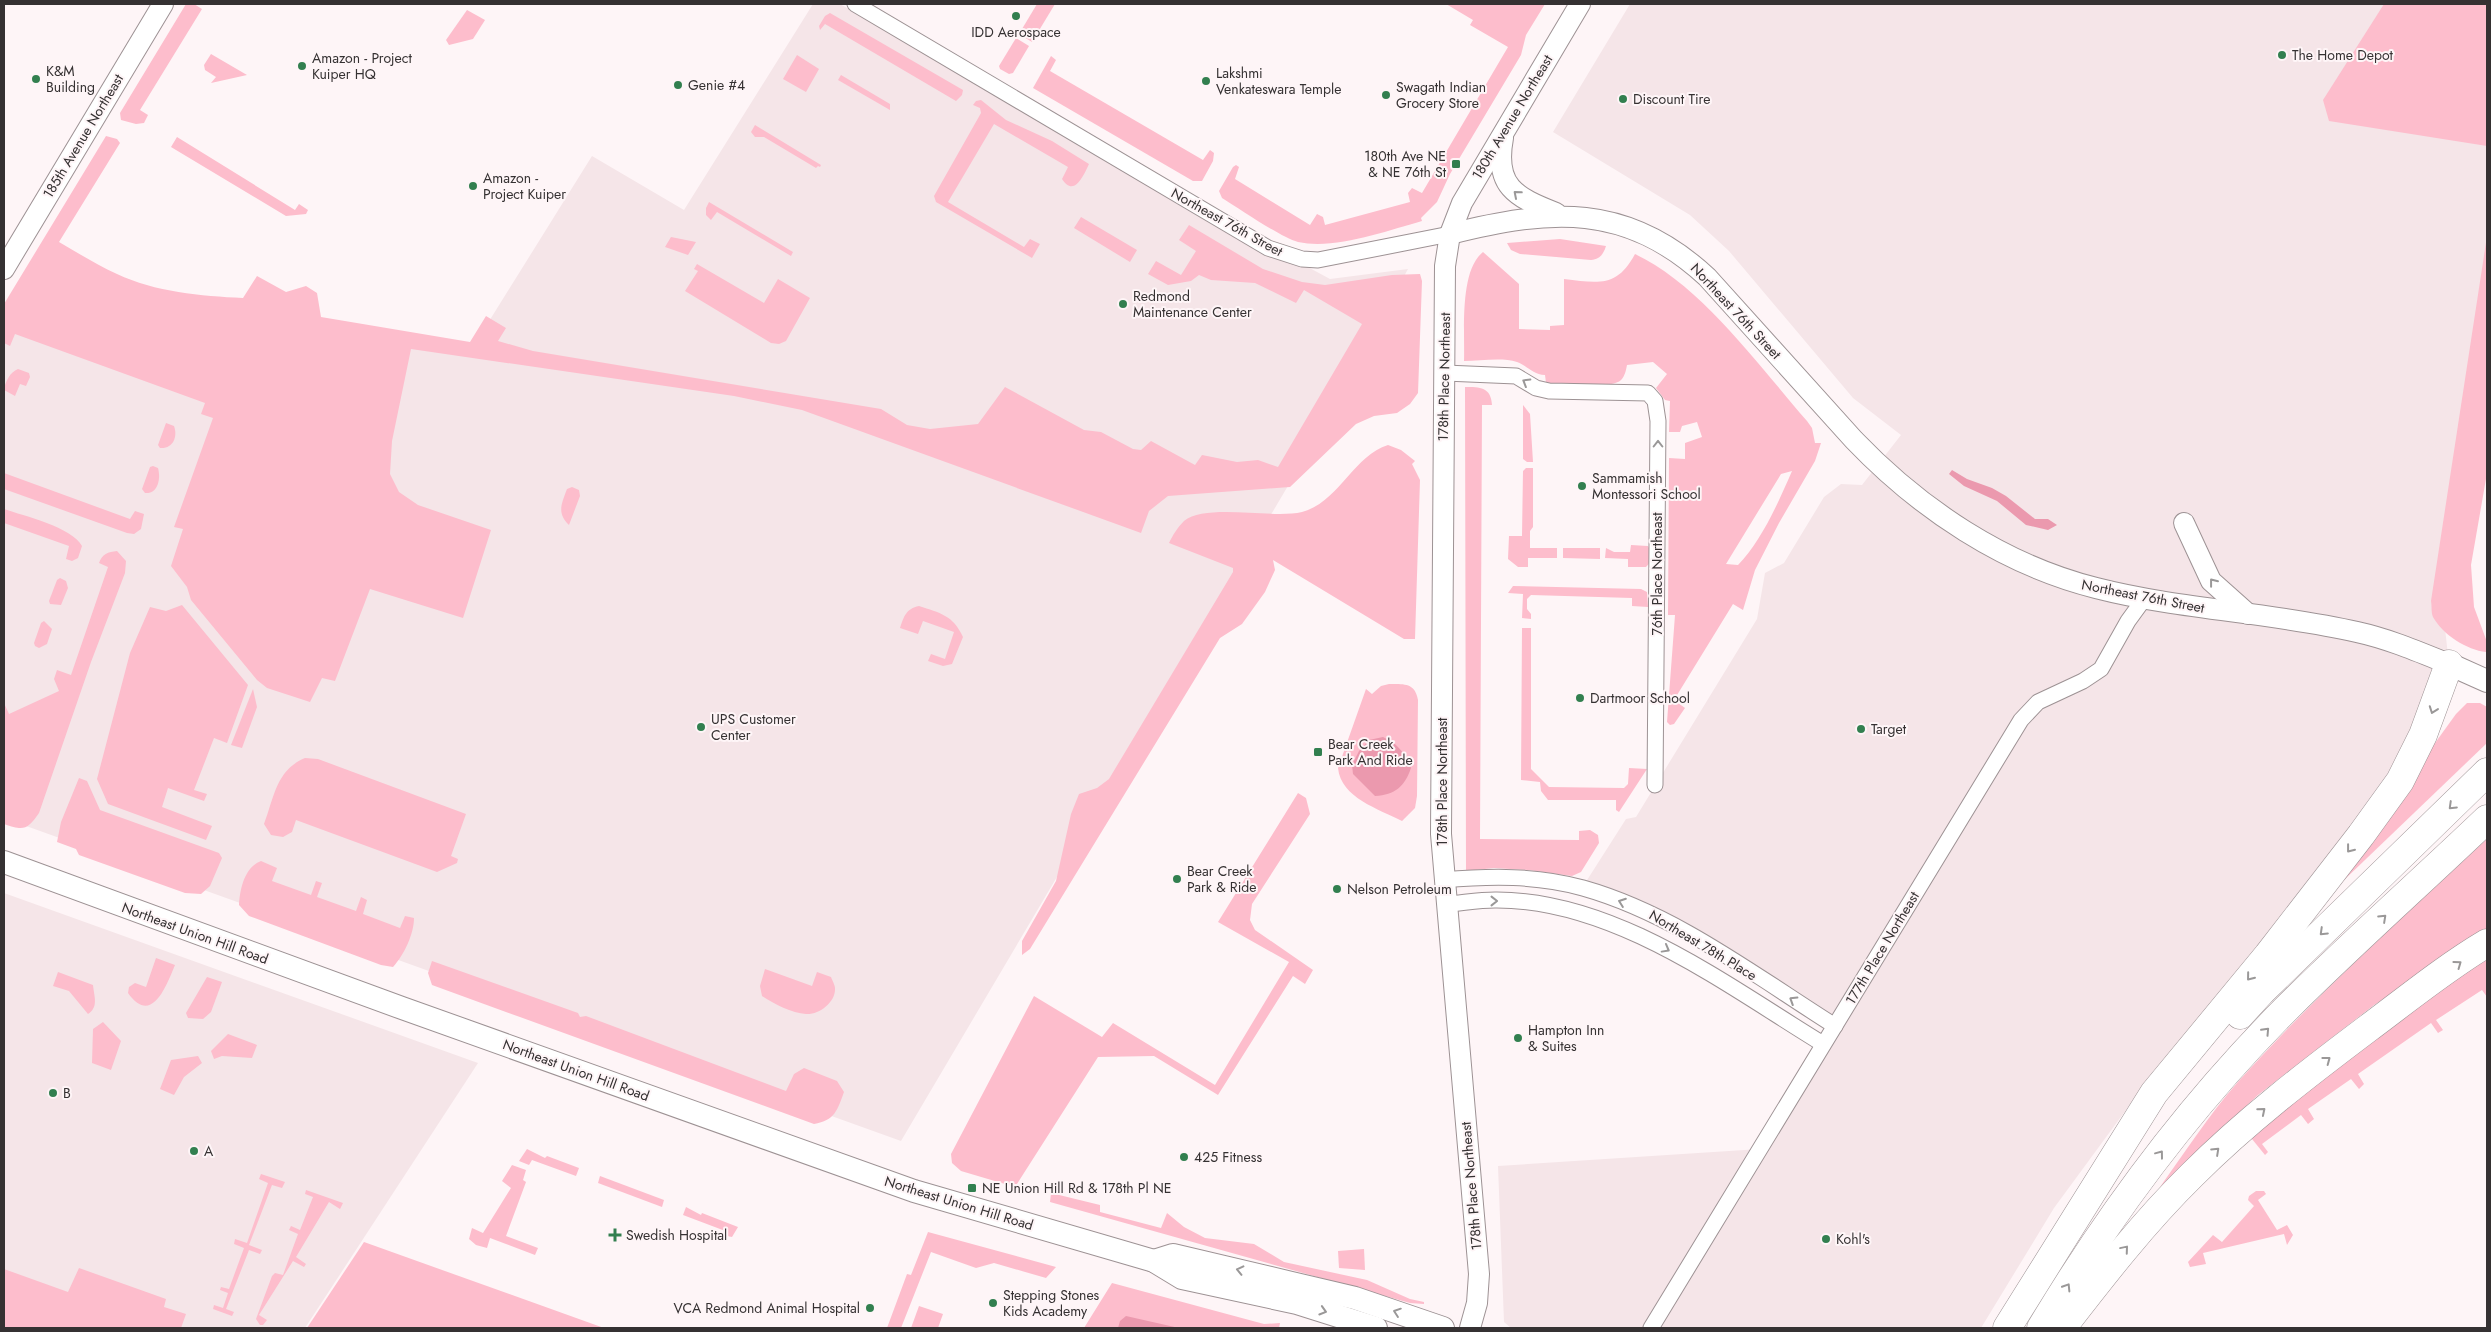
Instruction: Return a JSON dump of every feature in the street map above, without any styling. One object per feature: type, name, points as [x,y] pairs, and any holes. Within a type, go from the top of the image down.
[{"type":"highway","points":[[2007,1328],[2154,1093],[2268,955],[2361,835],[2400,781],[2423,736],[2449,664]]},
{"type":"highway","points":[[2093,1192],[2205,1054],[2262,991],[2487,772]]},
{"type":"highway","points":[[2041,1328],[2085,1258],[2124,1202],[2165,1146],[2223,1077],[2286,1009],[2487,819]]},
{"type":"highway","points":[[2062,1328],[2147,1222],[2191,1175],[2235,1133],[2288,1089],[2487,943]]},
{"type":"main road","name":"Northeast 76th Street","points":[[2449,664],[2487,681]]},
{"type":"main road","name":"Northeast Union Hill Road","points":[[4,862],[402,1008],[914,1192],[1154,1261],[1182,1278],[1297,1304],[1376,1328]]},
{"type":"main road","name":"Northeast Union Hill Road","points":[[1154,1261],[1173,1255],[1303,1285],[1355,1298],[1443,1328]]},
{"type":"street","name":"185th Avenue Northeast","points":[[4,269],[163,4]]},
{"type":"street","name":"Northeast 76th Street","points":[[855,4],[1268,248],[1283,255],[1318,260],[1503,222],[1560,215],[1594,218],[1630,228],[1667,246],[1689,260],[1720,290],[1865,452],[1924,502],[1957,526],[1998,550],[2056,576],[2096,588],[2144,599],[2357,632],[2449,664]]},
{"type":"street","name":"180th Avenue Northeast","points":[[1450,234],[1462,203],[1580,4]]},
{"type":"street","points":[[1504,130],[1500,160],[1504,179],[1509,187],[1524,200],[1560,215]]},
{"type":"street","name":"178th Place Northeast","points":[[1450,234],[1445,266],[1441,825],[1446,904],[1479,1274],[1478,1303],[1470,1328]]},
{"type":"street","name":"76th Place Northeast","points":[[1444,373],[1516,376],[1536,388],[1549,390],[1648,393],[1655,401],[1658,421],[1655,785]]},
{"type":"street","points":[[2184,523],[2211,581],[2249,615]]},
{"type":"street","name":"177th Place Northeast","points":[[1651,1328],[2021,720],[2038,702],[2084,681],[2101,668],[2128,620],[2144,599]]},
{"type":"street","name":"Northeast 78th Place","points":[[1444,880],[1496,876],[1542,881],[1582,888],[1643,910],[1683,930],[1835,1026]]},
{"type":"street","name":"Northeast 78th Place","points":[[1446,904],[1496,900],[1539,904],[1571,911],[1634,932],[1673,953],[1824,1044]]},
{"type":"shaded area","points":[[186,4],[194,4],[202,9],[140,110],[148,115],[144,123],[136,124],[121,120],[120,113]]},
{"type":"shaded area","points":[[813,4],[840,4],[1219,219],[1330,279],[1408,269],[1295,474],[901,1141],[4,818],[4,306],[17,285],[468,355],[592,156],[684,210]]},
{"type":"shaded area","points":[[1037,4],[1055,4],[1032,42],[1019,34]]},
{"type":"shaded area","points":[[1446,4],[1545,4],[1526,35],[1521,55],[1450,174],[1437,202],[1421,218],[1422,221],[1344,242],[1312,244],[1298,242],[1281,235],[1222,198],[1219,191],[1236,165],[1239,167],[1235,179],[1310,225],[1317,214],[1323,217],[1325,225],[1410,202],[1408,193],[1412,188],[1422,193],[1508,47],[1470,25],[1473,20]]},
{"type":"shaded area","points":[[1630,4],[2487,4],[2487,348],[2443,611],[2449,664],[2400,781],[2137,1095],[2054,1208],[1981,1328],[1511,1328],[1504,1322],[1498,1166],[1760,1149],[1834,1026],[1683,930],[1582,888],[1626,819],[1636,817],[1757,619],[1765,573],[1784,563],[1824,497],[1841,484],[1862,485],[1901,435],[1853,398],[1729,251],[1690,215],[1553,132]]},
{"type":"shaded area","points":[[2384,4],[2487,4],[2487,146],[2329,121],[2323,100]]},
{"type":"shaded area","points":[[467,10],[485,20],[473,39],[449,45],[446,40]]},
{"type":"shaded area","points":[[830,13],[963,90],[962,95],[956,101],[825,24],[820,30],[819,26],[825,16]]},
{"type":"shaded area","points":[[1016,38],[1029,46],[1013,73],[1009,74],[1000,69],[999,66]]},
{"type":"shaded area","points":[[211,54],[247,75],[211,83],[216,77],[205,70],[204,65]]},
{"type":"shaded area","points":[[797,55],[819,69],[806,92],[783,79]]},
{"type":"shaded area","points":[[1051,56],[1056,60],[1050,71],[1203,160],[1210,150],[1214,153],[1213,161],[1202,181],[1193,181],[1033,88]]},
{"type":"shaded area","points":[[841,75],[890,104],[890,110],[838,80]]},
{"type":"shaded area","points":[[981,100],[1006,120],[1052,141],[1089,164],[1078,183],[1074,186],[1066,184],[1062,179],[1068,167],[994,124],[948,202],[1024,247],[1030,239],[1040,244],[1032,258],[936,202],[934,196],[981,113],[980,108],[973,105],[976,101]]},
{"type":"shaded area","points":[[755,125],[821,165],[820,167],[816,168],[764,137],[755,137],[751,132]]},
{"type":"shaded area","points":[[106,136],[117,139],[120,143],[59,242],[117,274],[162,289],[211,296],[243,298],[257,276],[286,292],[306,286],[317,293],[321,317],[470,342],[486,316],[506,328],[498,341],[533,351],[881,409],[907,425],[930,429],[978,424],[1005,387],[1084,430],[1101,432],[1133,449],[1141,450],[1151,441],[1195,465],[1202,455],[1237,462],[1258,460],[1278,467],[1362,324],[1304,290],[1296,303],[1255,283],[1211,280],[1199,275],[1191,281],[1168,285],[1148,274],[1156,261],[1181,275],[1196,251],[1179,240],[1189,225],[1263,269],[1302,282],[1325,285],[1392,275],[1420,274],[1422,281],[1418,393],[1410,404],[1397,413],[1374,416],[1356,424],[1290,487],[1168,496],[1149,511],[1141,533],[802,410],[734,396],[411,349],[392,441],[390,474],[399,492],[418,505],[491,530],[463,618],[370,589],[335,681],[322,678],[310,702],[267,688],[257,680],[191,600],[187,587],[171,566],[183,529],[174,527],[213,418],[201,414],[205,403],[15,334],[10,346],[4,343],[4,304]]},
{"type":"shaded area","points":[[177,137],[295,210],[299,204],[308,210],[306,214],[286,216],[171,147]]},
{"type":"shaded area","points":[[709,202],[793,252],[791,256],[717,212],[711,220],[706,215],[706,208]]},
{"type":"shaded area","points":[[1081,217],[1137,250],[1130,262],[1074,228]]},
{"type":"shaded area","points":[[2487,236],[2487,473],[2471,565],[2474,607],[2487,642],[2486,652],[2464,645],[2443,630],[2433,617],[2431,601]]},
{"type":"shaded area","points":[[671,237],[696,242],[688,255],[665,247]]},
{"type":"shaded area","points":[[1560,239],[1606,246],[1601,256],[1591,260],[1520,254],[1511,250],[1507,243]]},
{"type":"shaded area","points":[[1483,252],[1519,284],[1519,329],[1550,330],[1550,326],[1564,325],[1564,279],[1587,282],[1606,281],[1621,273],[1635,254],[1683,285],[1728,328],[1807,421],[1812,428],[1815,443],[1821,443],[1815,461],[1779,523],[1755,570],[1743,610],[1733,604],[1674,700],[1685,708],[1674,724],[1670,725],[1667,722],[1675,615],[1668,615],[1669,458],[1685,459],[1685,443],[1702,437],[1697,422],[1682,426],[1680,432],[1669,432],[1670,401],[1665,400],[1656,388],[1667,374],[1653,362],[1627,365],[1621,380],[1616,383],[1585,385],[1546,383],[1545,375],[1537,374],[1517,362],[1498,359],[1464,361],[1465,303],[1470,273],[1475,261]],"holes":[[[1792,471],[1769,521],[1754,545],[1738,565],[1726,564],[1781,474]]]},
{"type":"shaded area","points":[[697,264],[764,303],[778,279],[810,298],[786,341],[779,344],[771,343],[685,291],[698,271],[694,269]]},
{"type":"shaded area","points":[[18,369],[29,373],[30,377],[26,386],[20,384],[15,396],[4,390],[8,378]]},
{"type":"shaded area","points":[[1465,387],[1475,387],[1487,391],[1492,405],[1482,405],[1480,839],[1579,840],[1579,831],[1590,830],[1598,835],[1599,843],[1581,872],[1572,876],[1494,868],[1466,871]]},
{"type":"shaded area","points":[[1523,405],[1530,414],[1533,462],[1527,462],[1523,459]]},
{"type":"shaded area","points":[[166,423],[174,426],[175,438],[168,447],[160,448],[158,445]]},
{"type":"shaded area","points":[[1388,445],[1401,450],[1415,461],[1412,464],[1420,480],[1415,639],[1404,639],[1273,560],[1275,570],[1265,592],[1242,624],[1220,638],[1030,949],[1022,955],[1022,941],[1056,881],[1071,814],[1079,794],[1097,788],[1109,779],[1233,572],[1233,568],[1169,543],[1177,529],[1184,521],[1194,516],[1208,513],[1289,514],[1315,507],[1326,499],[1365,459]]},
{"type":"shaded area","points":[[150,467],[158,468],[158,485],[153,491],[145,493],[142,489]]},
{"type":"shaded area","points":[[1526,468],[1533,468],[1533,527],[1530,531],[1530,548],[1557,548],[1557,558],[1528,558],[1528,567],[1518,567],[1508,559],[1509,536],[1522,536],[1523,471]]},
{"type":"shaded area","points":[[1952,470],[1967,479],[1992,488],[2006,496],[2035,519],[2048,519],[2057,525],[2048,530],[2026,525],[1997,501],[1964,486],[1949,474]]},
{"type":"shaded area","points":[[4,473],[130,519],[135,511],[144,514],[141,529],[134,534],[127,533],[4,489]]},
{"type":"shaded area","points":[[572,487],[579,490],[580,496],[569,525],[563,517],[561,508],[567,489]]},
{"type":"shaded area","points":[[4,509],[47,523],[68,533],[77,539],[82,546],[78,558],[72,561],[66,559],[69,546],[4,523]]},
{"type":"shaded area","points":[[1631,545],[1648,546],[1652,557],[1646,567],[1628,567],[1628,559],[1605,558],[1606,548],[1614,552],[1630,552]]},
{"type":"shaded area","points":[[1563,548],[1600,548],[1600,559],[1563,558]]},
{"type":"shaded area","points":[[117,551],[126,561],[125,573],[91,662],[39,813],[24,828],[16,828],[4,824],[4,703],[9,714],[59,691],[54,679],[57,670],[71,675],[108,567],[99,563],[106,554]]},
{"type":"shaded area","points":[[60,578],[66,581],[68,588],[61,605],[50,604],[49,601],[57,580]]},
{"type":"shaded area","points":[[1513,586],[1641,589],[1647,592],[1648,607],[1632,606],[1632,598],[1531,595],[1527,599],[1527,609],[1531,614],[1531,619],[1522,618],[1523,594],[1508,593]]},
{"type":"shaded area","points":[[182,605],[248,685],[227,743],[214,738],[194,790],[207,794],[204,801],[168,788],[162,807],[212,826],[206,840],[108,804],[97,779],[130,653],[150,607],[166,611]]},
{"type":"shaded area","points":[[919,606],[950,619],[963,637],[952,664],[943,666],[928,661],[931,654],[945,659],[954,632],[923,621],[918,634],[900,628],[906,614],[911,609]]},
{"type":"shaded area","points":[[44,621],[52,629],[47,644],[39,648],[34,643],[41,623]]},
{"type":"shaded area","points":[[1522,628],[1531,628],[1531,769],[1549,787],[1624,788],[1628,784],[1629,768],[1647,769],[1619,812],[1616,810],[1616,800],[1548,800],[1541,791],[1540,782],[1521,780]]},
{"type":"shaded area","points":[[1389,684],[1412,687],[1417,694],[1418,700],[1417,796],[1415,808],[1402,821],[1372,807],[1354,795],[1346,787],[1338,768],[1366,689],[1372,694],[1381,686]]},
{"type":"shaded area","points":[[253,689],[257,707],[242,748],[231,745]]},
{"type":"shaded area","points":[[2467,703],[2480,703],[2487,707],[2487,743],[2318,905],[2456,714]]},
{"type":"shaded area","points":[[1383,737],[1400,749],[1411,768],[1402,785],[1388,794],[1375,796],[1353,774],[1352,765],[1359,751],[1369,740]]},
{"type":"shaded area","points":[[305,758],[318,759],[466,814],[451,856],[458,859],[457,863],[437,872],[296,820],[292,832],[283,837],[271,835],[264,824],[277,786],[282,777],[295,763]]},
{"type":"shaded area","points":[[79,778],[87,781],[100,810],[219,853],[222,858],[210,886],[201,894],[185,893],[79,855],[76,849],[57,842],[61,822]]},
{"type":"shaded area","points":[[1298,793],[1306,798],[1310,814],[1252,904],[1250,920],[1255,930],[1313,970],[1305,984],[1293,976],[1218,1095],[1154,1056],[1098,1057],[1015,1187],[961,1171],[952,1163],[951,1154],[1034,996],[1102,1037],[1113,1023],[1215,1085],[1289,962],[1218,922]]},
{"type":"shaded area","points":[[2487,839],[2487,934],[2374,1005],[2258,1095],[2160,1187],[2197,1134],[2237,1083],[2297,1019],[2359,958]]},
{"type":"shaded area","points":[[261,861],[277,868],[272,881],[311,895],[316,881],[322,883],[317,897],[356,911],[361,897],[367,900],[363,914],[400,928],[405,916],[414,918],[410,937],[397,962],[393,967],[381,965],[249,916],[239,905],[241,892],[247,873]]},
{"type":"shaded area","points":[[4,893],[478,1063],[305,1328],[100,1328],[4,1299]]},
{"type":"shaded area","points":[[156,958],[175,965],[168,982],[157,999],[151,1004],[144,1006],[128,993],[129,987],[135,983],[146,987]]},
{"type":"shaded area","points":[[2487,958],[2487,997],[2482,990],[2436,1020],[2443,1030],[2438,1033],[2431,1023],[2358,1074],[2364,1084],[2359,1089],[2351,1079],[2308,1109],[2314,1119],[2308,1124],[2301,1115],[2262,1144],[2268,1152],[2265,1155],[2252,1139],[2256,1131],[2398,1017]]},
{"type":"shaded area","points":[[432,961],[578,1013],[580,1017],[586,1016],[786,1091],[794,1074],[804,1068],[837,1081],[844,1092],[834,1114],[827,1120],[814,1124],[432,985],[428,973]]},
{"type":"shaded area","points":[[765,969],[812,986],[817,972],[831,977],[835,993],[826,1007],[811,1014],[783,1008],[762,996],[760,986]]},
{"type":"shaded area","points":[[58,972],[93,985],[95,1005],[88,1014],[69,991],[53,986]]},
{"type":"shaded area","points":[[207,977],[222,982],[211,1012],[203,1019],[188,1018],[186,1013]]},
{"type":"shaded area","points":[[103,1022],[121,1041],[111,1070],[92,1063],[93,1029]]},
{"type":"shaded area","points":[[228,1034],[257,1045],[252,1058],[222,1056],[214,1059],[211,1051]]},
{"type":"shaded area","points":[[198,1056],[202,1063],[184,1077],[174,1095],[160,1089],[171,1060]]},
{"type":"shaded area","points":[[527,1149],[545,1158],[547,1156],[579,1168],[576,1176],[532,1160],[529,1165],[519,1161]]},
{"type":"shaded area","points":[[512,1165],[526,1170],[523,1180],[526,1182],[506,1236],[538,1248],[535,1255],[490,1238],[487,1248],[476,1245],[469,1239],[472,1228],[483,1233],[511,1188],[502,1181]]},
{"type":"shaded area","points":[[261,1174],[285,1182],[282,1188],[272,1185],[249,1245],[262,1250],[260,1254],[249,1250],[226,1309],[234,1312],[232,1316],[213,1309],[214,1305],[223,1308],[228,1293],[220,1290],[221,1287],[229,1289],[244,1248],[234,1244],[235,1239],[247,1243],[268,1183],[259,1179]]},
{"type":"shaded area","points":[[600,1176],[664,1200],[662,1207],[598,1183]]},
{"type":"shaded area","points":[[306,1190],[343,1203],[340,1209],[329,1202],[296,1257],[306,1264],[304,1267],[293,1261],[259,1315],[267,1320],[263,1325],[260,1325],[256,1319],[272,1276],[275,1273],[283,1275],[298,1234],[289,1230],[291,1226],[300,1230],[313,1197],[305,1194]]},
{"type":"shaded area","points":[[2256,1191],[2264,1191],[2266,1194],[2258,1200],[2277,1230],[2287,1225],[2293,1235],[2287,1245],[2284,1234],[2203,1253],[2206,1264],[2190,1267],[2188,1262],[2213,1235],[2222,1242],[2254,1206],[2248,1200],[2249,1196]]},
{"type":"shaded area","points":[[1051,1193],[1100,1205],[1100,1212],[1161,1228],[1167,1213],[1184,1227],[1205,1238],[1254,1244],[1284,1262],[1367,1280],[1410,1299],[1424,1302],[1424,1304],[1410,1303],[1050,1202]]},
{"type":"shaded area","points":[[686,1207],[701,1215],[702,1213],[738,1227],[732,1237],[727,1236],[728,1232],[683,1215]]},
{"type":"shaded area","points":[[928,1232],[1056,1267],[1046,1278],[994,1263],[976,1268],[931,1252],[901,1328],[887,1328],[907,1274],[911,1275]]},
{"type":"shaded area","points":[[364,1242],[604,1328],[307,1328]]},
{"type":"shaded area","points":[[1364,1249],[1365,1270],[1339,1268],[1338,1251]]},
{"type":"shaded area","points":[[79,1268],[166,1299],[164,1307],[186,1314],[181,1328],[4,1328],[4,1269],[68,1292]]},
{"type":"shaded area","points":[[1112,1283],[1264,1324],[1280,1323],[1279,1328],[1084,1328]]},
{"type":"shaded area","points":[[919,1306],[943,1314],[938,1328],[911,1328]]},
{"type":"shaded area","points":[[1126,1316],[1179,1328],[1118,1328],[1120,1321]]},
{"type":"place","name":"IDD Aerospace","points":[[1016,16]]},
{"type":"place","name":"The Home Depot","points":[[2282,55]]},
{"type":"place","name":"Amazon - Project Kuiper HQ","points":[[302,66]]},
{"type":"place","name":"K&M Building","points":[[36,79]]},
{"type":"place","name":"Lakshmi Venkateswara Temple","points":[[1206,81]]},
{"type":"place","name":"Genie #4","points":[[678,85]]},
{"type":"place","name":"Swagath Indian Grocery Store","points":[[1386,95]]},
{"type":"place","name":"Discount Tire","points":[[1623,99]]},
{"type":"place","name":"180th Ave NE & NE 76th St","points":[[1456,164]]},
{"type":"place","name":"Amazon - Project Kuiper","points":[[473,186]]},
{"type":"place","name":"Redmond Maintenance Center","points":[[1123,304]]},
{"type":"place","name":"Sammamish Montessori School","points":[[1582,486]]},
{"type":"place","name":"Dartmoor School","points":[[1580,698]]},
{"type":"place","name":"UPS Customer Center","points":[[701,727]]},
{"type":"place","name":"Target","points":[[1861,729]]},
{"type":"place","name":"Bear Creek Park And Ride","points":[[1318,752]]},
{"type":"place","name":"Bear Creek Park & Ride","points":[[1177,879]]},
{"type":"place","name":"Nelson Petroleum","points":[[1337,889]]},
{"type":"place","name":"Hampton Inn & Suites","points":[[1518,1038]]},
{"type":"place","name":"B","points":[[53,1093]]},
{"type":"place","name":"A","points":[[194,1151]]},
{"type":"place","name":"425 Fitness","points":[[1184,1157]]},
{"type":"place","name":"NE Union Hill Rd & 178th Pl NE","points":[[972,1188]]},
{"type":"place","name":"Swedish Hospital","points":[[615,1235]]},
{"type":"place","name":"Kohl's","points":[[1826,1239]]},
{"type":"place","name":"Stepping Stones Kids Academy","points":[[993,1303]]},
{"type":"place","name":"VCA Redmond Animal Hospital","points":[[870,1308]]}]
